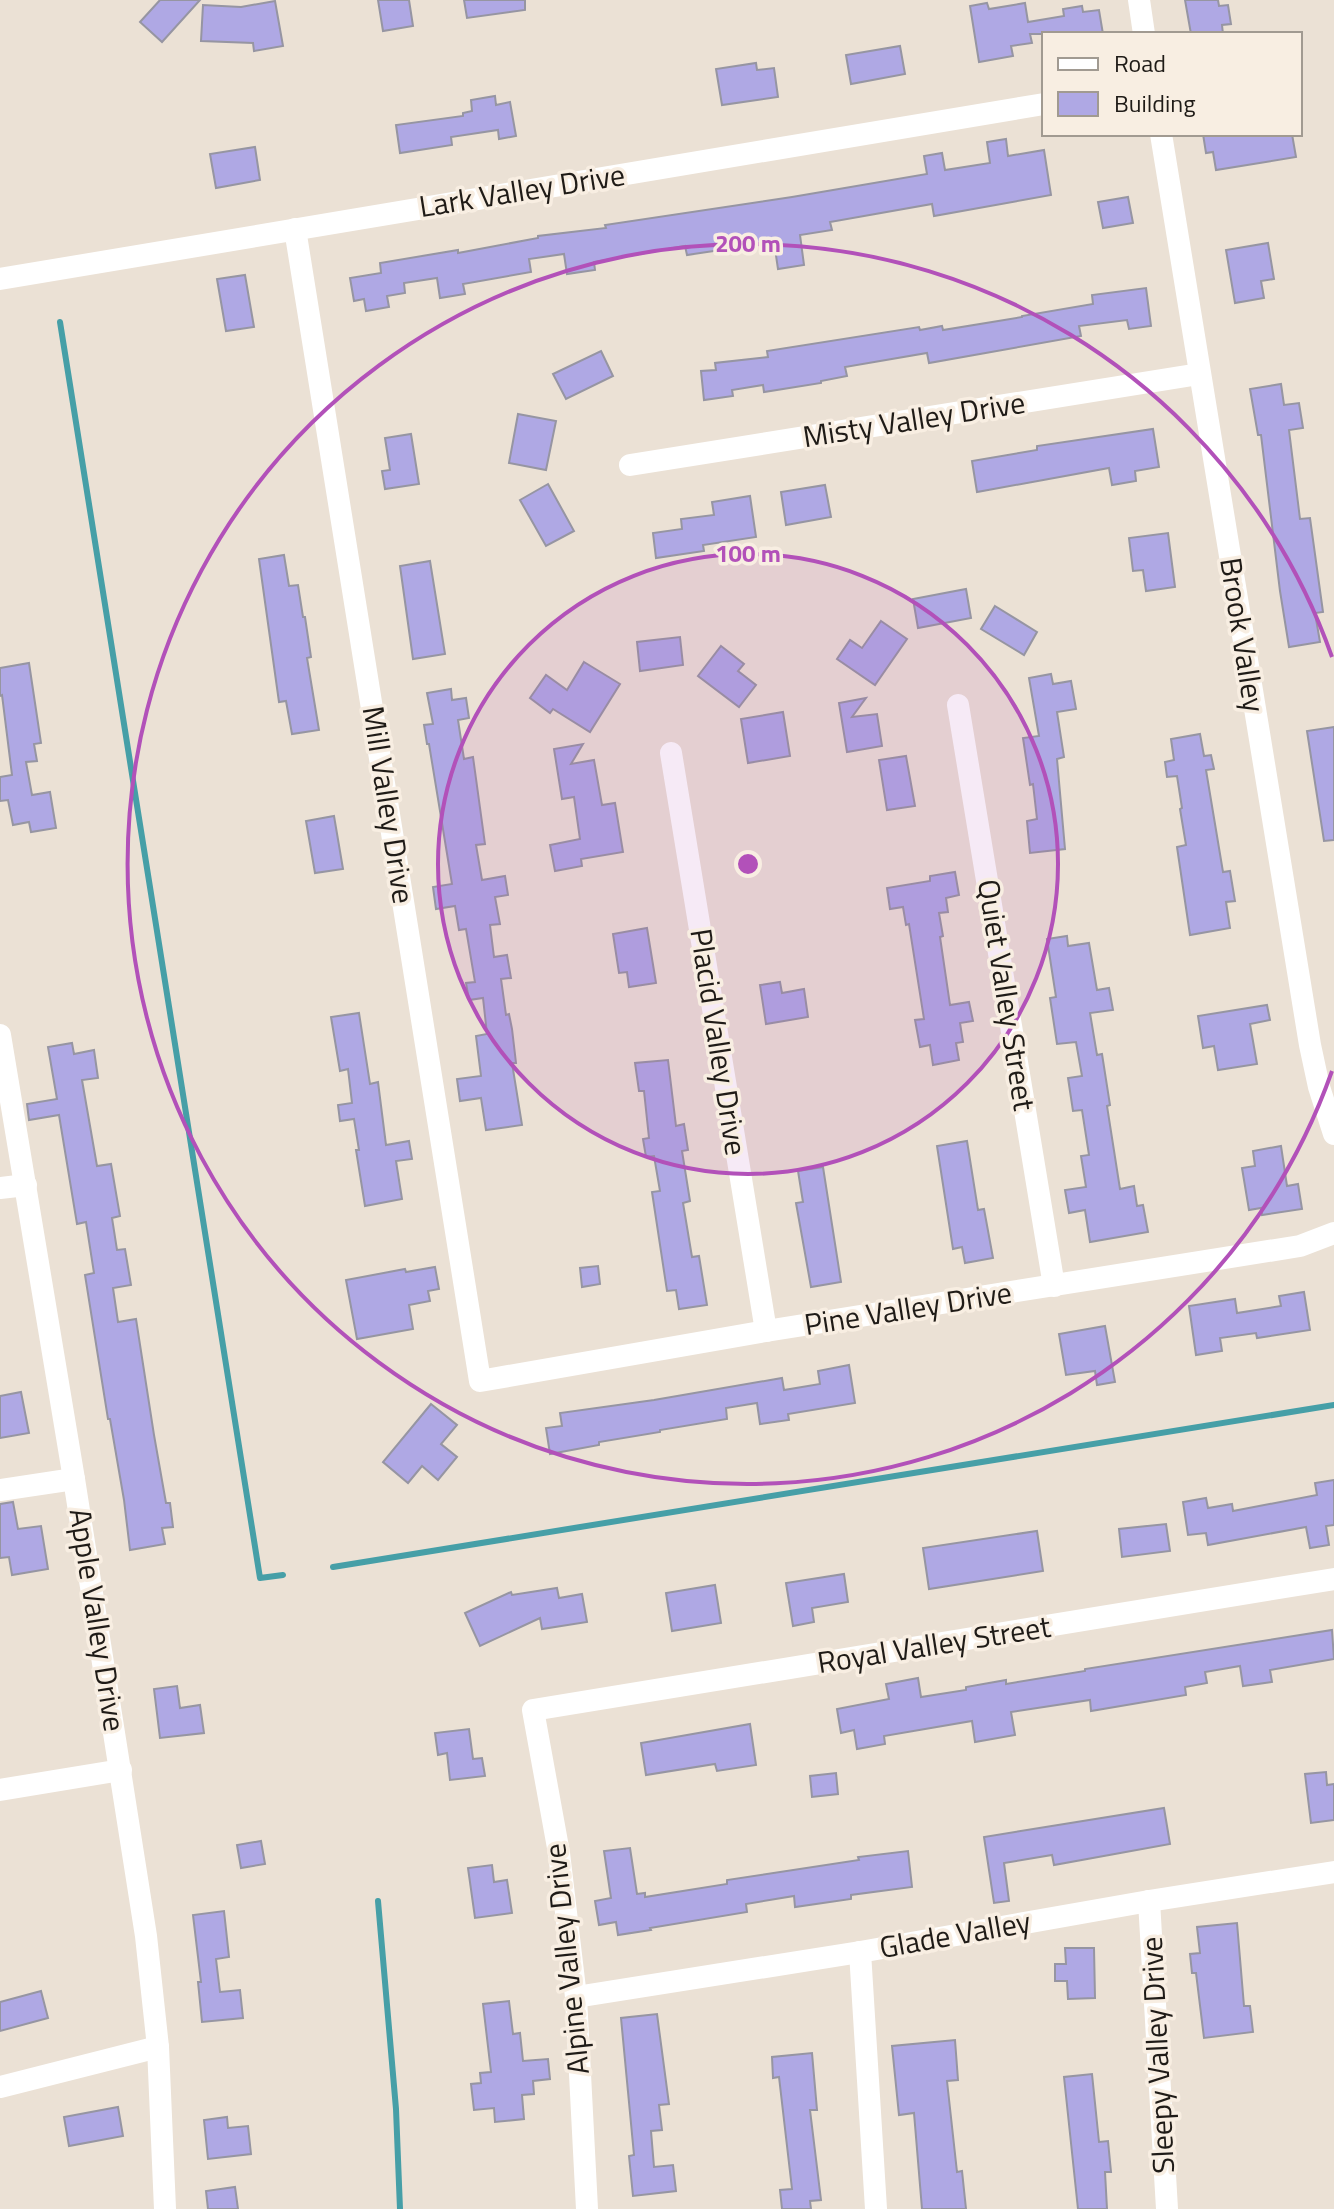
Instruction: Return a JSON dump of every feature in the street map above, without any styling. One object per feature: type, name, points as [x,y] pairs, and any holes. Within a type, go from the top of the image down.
[{"type":"street","points":[[1139,0],[1144,32]]},
{"type":"street","name":"Lark Valley Drive","points":[[0,279],[1042,104]]},
{"type":"street","name":"Brook Valley","points":[[1161,136],[1310,1045],[1334,1134]]},
{"type":"street","name":"Mill Valley Drive","points":[[295,229],[480,1381]]},
{"type":"street","name":"Misty Valley Drive","points":[[630,465],[1199,374]]},
{"type":"street","name":"Quiet Valley Street","points":[[958,705],[1054,1286]]},
{"type":"street","name":"Placid Valley Drive","points":[[671,753],[766,1331]]},
{"type":"street","name":"Apple Valley Drive","points":[[0,1035],[146,1936],[158,2047],[165,2209]]},
{"type":"street","points":[[0,1188],[26,1185]]},
{"type":"street","name":"Pine Valley Drive","points":[[480,1381],[766,1331],[1300,1246],[1334,1233]]},
{"type":"street","points":[[0,1490],[74,1479]]},
{"type":"street","name":"Royal Valley Street","points":[[533,1710],[1334,1579]]},
{"type":"street","name":"Alpine Valley Drive","points":[[533,1710],[559,1853],[576,1997],[587,2209]]},
{"type":"street","points":[[0,1790],[121,1770]]},
{"type":"street","name":"Glade Valley","points":[[576,1997],[1334,1872]]},
{"type":"street","name":"Sleepy Valley Drive","points":[[1149,1901],[1167,2209]]},
{"type":"street","points":[[860,1952],[876,2209]]},
{"type":"street","points":[[0,2087],[158,2047]]},
{"type":"building","points":[[160,0],[200,0],[162,42],[140,22]]},
{"type":"building","points":[[378,0],[409,0],[413,26],[383,31]]},
{"type":"building","points":[[464,0],[525,0],[525,10],[467,18]]},
{"type":"building","points":[[1185,0],[1218,0],[1219,6],[1228,5],[1231,24],[1222,25],[1223,32],[1191,32]]},
{"type":"building","points":[[275,1],[283,46],[254,51],[253,43],[201,41],[203,5],[241,7]]},
{"type":"building","points":[[987,3],[989,9],[1025,3],[1028,22],[1064,16],[1063,9],[1082,6],[1083,12],[1099,10],[1103,32],[1030,34],[1032,43],[1011,46],[1013,56],[979,62],[970,6]]},
{"type":"building","points":[[900,46],[905,74],[851,84],[846,55]]},
{"type":"building","points":[[756,63],[757,70],[774,68],[778,97],[722,105],[716,69]]},
{"type":"building","points":[[495,96],[496,105],[510,102],[516,136],[499,139],[498,130],[451,137],[452,145],[400,153],[396,125],[463,116],[463,113],[472,111],[471,100]]},
{"type":"building","points":[[1203,136],[1292,136],[1296,157],[1216,170],[1213,152],[1206,153]]},
{"type":"building","points":[[1006,139],[1008,156],[1044,150],[1051,195],[934,216],[932,204],[830,222],[832,230],[800,235],[804,265],[778,269],[774,242],[687,255],[685,246],[594,262],[595,270],[567,274],[564,254],[529,259],[531,272],[463,284],[465,294],[440,298],[437,278],[404,283],[405,293],[387,296],[389,307],[366,311],[364,299],[354,301],[350,278],[381,273],[380,263],[458,250],[458,253],[538,236],[606,228],[605,225],[927,174],[924,156],[942,153],[945,170],[990,163],[987,142]]},
{"type":"building","points":[[255,147],[260,180],[216,188],[210,154]]},
{"type":"building","points":[[1128,197],[1133,223],[1103,228],[1098,202]]},
{"type":"building","points":[[1268,243],[1274,279],[1261,281],[1264,298],[1235,303],[1226,250]]},
{"type":"building","points":[[245,275],[254,327],[226,331],[217,279]]},
{"type":"building","points":[[1146,288],[1151,326],[1129,329],[1127,320],[1079,326],[1081,336],[929,363],[927,353],[845,367],[847,376],[821,383],[764,392],[763,385],[732,390],[733,396],[704,400],[701,371],[716,370],[715,363],[768,357],[767,351],[919,327],[920,330],[942,326],[943,330],[1022,317],[1093,304],[1092,295]]},
{"type":"building","points":[[601,351],[613,376],[566,399],[553,374]]},
{"type":"building","points":[[1281,384],[1284,405],[1299,403],[1303,428],[1289,430],[1300,519],[1310,518],[1323,612],[1315,613],[1320,642],[1289,647],[1261,435],[1258,435],[1250,389]]},
{"type":"building","points":[[518,414],[556,421],[546,470],[509,463]]},
{"type":"building","points":[[1153,429],[1159,467],[1135,471],[1136,481],[1112,485],[1109,468],[977,492],[972,461],[1037,450],[1037,446]]},
{"type":"building","points":[[411,434],[419,484],[385,489],[382,471],[390,470],[385,438]]},
{"type":"building","points":[[548,484],[574,531],[546,546],[520,500]]},
{"type":"building","points":[[825,485],[831,517],[786,525],[781,492]]},
{"type":"building","points":[[750,496],[756,537],[703,545],[704,551],[656,558],[653,533],[682,529],[681,519],[714,515],[712,502]]},
{"type":"building","points":[[1168,533],[1175,587],[1146,591],[1143,570],[1133,571],[1129,538]]},
{"type":"building","points":[[284,555],[289,586],[298,585],[305,617],[311,657],[307,658],[319,730],[292,734],[286,701],[279,702],[259,559]]},
{"type":"building","points":[[430,561],[445,654],[413,659],[400,566]]},
{"type":"building","points":[[966,589],[971,618],[918,628],[913,599]]},
{"type":"building","points":[[995,606],[1037,632],[1024,655],[981,629]]},
{"type":"building","points":[[881,621],[907,639],[875,685],[837,659],[850,640],[862,648]]},
{"type":"building","points":[[680,637],[683,665],[640,671],[637,642]]},
{"type":"building","points":[[721,646],[744,664],[738,671],[756,685],[739,707],[698,676]]},
{"type":"building","points":[[584,662],[620,684],[590,732],[553,709],[550,713],[530,698],[546,675],[567,690]]},
{"type":"building","points":[[29,663],[41,743],[34,744],[37,761],[26,762],[32,795],[50,792],[56,828],[31,832],[29,822],[13,825],[8,800],[0,801],[0,777],[12,775],[0,696],[0,668]]},
{"type":"building","points":[[1051,674],[1053,684],[1071,681],[1076,709],[1057,712],[1064,757],[1057,759],[1065,849],[1030,853],[1027,821],[1037,819],[1023,738],[1039,736],[1029,678]]},
{"type":"building","points":[[451,689],[452,700],[466,698],[469,718],[458,720],[464,759],[473,757],[485,844],[476,845],[482,880],[505,876],[508,895],[495,897],[500,924],[490,925],[494,957],[507,955],[511,978],[501,979],[506,1015],[509,1014],[512,1029],[516,1063],[512,1063],[522,1125],[486,1130],[481,1098],[460,1101],[457,1079],[481,1076],[476,1036],[487,1034],[483,998],[469,1000],[466,983],[475,982],[466,929],[459,930],[455,906],[436,909],[433,887],[452,884],[424,725],[433,724],[427,693]]},
{"type":"building","points":[[866,698],[852,717],[877,714],[882,746],[847,752],[839,703]]},
{"type":"building","points":[[783,712],[790,756],[748,763],[741,719]]},
{"type":"building","points":[[1334,727],[1334,840],[1324,841],[1307,731]]},
{"type":"building","points":[[1200,734],[1204,756],[1211,755],[1214,769],[1206,770],[1223,872],[1230,871],[1235,901],[1226,902],[1230,928],[1190,935],[1177,847],[1186,845],[1182,808],[1177,776],[1167,777],[1165,762],[1174,760],[1171,739]]},
{"type":"building","points":[[583,744],[571,764],[594,760],[602,805],[615,803],[623,852],[581,859],[582,866],[555,871],[550,845],[580,839],[574,797],[562,799],[554,749]]},
{"type":"building","points":[[906,756],[915,806],[887,810],[879,760]]},
{"type":"building","points":[[334,816],[343,869],[315,873],[306,821]]},
{"type":"building","points":[[955,872],[959,895],[946,898],[948,912],[939,913],[943,936],[940,937],[950,1005],[969,1002],[973,1021],[960,1023],[963,1042],[956,1043],[959,1060],[933,1065],[930,1045],[920,1047],[915,1020],[924,1019],[909,924],[906,925],[903,907],[890,909],[887,888],[930,881],[930,876]]},
{"type":"building","points":[[647,928],[656,983],[629,987],[627,972],[619,973],[613,934]]},
{"type":"building","points":[[1067,936],[1068,946],[1089,943],[1097,990],[1109,988],[1113,1010],[1090,1013],[1097,1055],[1102,1054],[1120,1189],[1134,1186],[1137,1206],[1143,1205],[1148,1232],[1090,1242],[1085,1210],[1069,1213],[1065,1190],[1086,1187],[1081,1156],[1089,1155],[1082,1110],[1073,1111],[1068,1078],[1082,1076],[1076,1042],[1057,1044],[1050,998],[1056,997],[1047,939]]},
{"type":"building","points":[[780,982],[782,993],[804,989],[808,1017],[766,1024],[760,985]]},
{"type":"building","points":[[1267,1005],[1270,1020],[1250,1024],[1257,1064],[1218,1070],[1214,1046],[1203,1048],[1198,1016]]},
{"type":"building","points":[[359,1013],[370,1084],[378,1082],[386,1145],[409,1141],[412,1159],[396,1161],[402,1199],[365,1206],[354,1119],[340,1121],[338,1105],[352,1103],[348,1069],[340,1071],[331,1017]]},
{"type":"building","points":[[72,1043],[74,1054],[94,1050],[98,1078],[82,1080],[97,1166],[111,1164],[120,1216],[112,1218],[117,1250],[125,1249],[131,1285],[113,1288],[118,1322],[136,1319],[166,1503],[170,1503],[173,1527],[162,1528],[165,1544],[130,1550],[85,1275],[94,1273],[86,1222],[77,1224],[59,1115],[29,1120],[27,1104],[57,1099],[48,1047]]},
{"type":"building","points":[[668,1060],[676,1126],[684,1124],[688,1150],[682,1151],[690,1201],[683,1203],[692,1257],[699,1256],[707,1305],[679,1309],[676,1290],[667,1291],[652,1192],[660,1191],[654,1156],[646,1157],[643,1139],[649,1138],[644,1091],[639,1091],[635,1063]]},
{"type":"building","points":[[967,1141],[978,1210],[984,1209],[993,1258],[965,1263],[962,1247],[953,1249],[937,1146]]},
{"type":"building","points":[[1281,1146],[1287,1186],[1298,1184],[1302,1209],[1262,1215],[1261,1208],[1249,1210],[1242,1168],[1255,1166],[1253,1151]]},
{"type":"building","points":[[823,1167],[841,1282],[811,1287],[796,1203],[803,1202],[798,1171]]},
{"type":"building","points":[[598,1266],[600,1284],[582,1287],[580,1268]]},
{"type":"building","points":[[435,1267],[439,1289],[428,1291],[430,1301],[409,1305],[413,1329],[357,1339],[346,1280]]},
{"type":"building","points":[[1304,1292],[1310,1330],[1257,1338],[1256,1333],[1220,1338],[1222,1351],[1196,1355],[1189,1306],[1235,1299],[1237,1313],[1281,1306],[1279,1296]]},
{"type":"building","points":[[1105,1326],[1115,1382],[1097,1385],[1095,1371],[1066,1375],[1059,1334]]},
{"type":"building","points":[[849,1365],[855,1403],[788,1414],[789,1420],[760,1424],[757,1403],[726,1408],[727,1419],[550,1454],[546,1428],[562,1426],[560,1413],[782,1378],[784,1390],[820,1384],[818,1371]]},
{"type":"building","points":[[21,1392],[29,1433],[0,1438],[0,1396]]},
{"type":"building","points":[[431,1404],[457,1425],[441,1444],[457,1457],[438,1480],[422,1466],[408,1483],[383,1462]]},
{"type":"building","points":[[1334,1480],[1334,1525],[1326,1526],[1329,1545],[1310,1548],[1306,1527],[1208,1545],[1206,1533],[1188,1535],[1183,1502],[1206,1498],[1208,1508],[1232,1504],[1233,1511],[1317,1495],[1315,1483]]},
{"type":"building","points":[[13,1502],[18,1529],[41,1526],[48,1569],[12,1575],[9,1557],[0,1558],[0,1504]]},
{"type":"building","points":[[1166,1524],[1170,1551],[1122,1557],[1119,1529]]},
{"type":"building","points":[[1037,1531],[1043,1571],[929,1589],[923,1548]]},
{"type":"building","points":[[844,1574],[848,1602],[812,1608],[814,1622],[793,1626],[786,1583]]},
{"type":"building","points":[[715,1585],[721,1623],[672,1631],[666,1593]]},
{"type":"building","points":[[557,1588],[559,1598],[582,1594],[587,1622],[542,1629],[540,1618],[480,1646],[465,1613],[511,1592],[512,1595]]},
{"type":"building","points":[[1332,1630],[1334,1659],[1270,1670],[1272,1682],[1243,1686],[1240,1666],[1205,1672],[1207,1683],[1185,1687],[1186,1695],[1091,1711],[1090,1700],[1011,1712],[1015,1735],[975,1742],[972,1721],[884,1736],[885,1744],[857,1749],[854,1730],[841,1733],[837,1709],[889,1699],[886,1684],[918,1678],[921,1697],[1006,1680],[1006,1684]]},
{"type":"building","points":[[177,1686],[180,1708],[200,1705],[204,1733],[160,1738],[154,1689]]},
{"type":"building","points":[[750,1724],[756,1765],[717,1771],[715,1764],[646,1775],[641,1743]]},
{"type":"building","points":[[469,1729],[473,1759],[482,1758],[485,1776],[450,1780],[447,1753],[438,1755],[435,1733]]},
{"type":"building","points":[[1326,1772],[1327,1785],[1334,1784],[1334,1820],[1311,1823],[1305,1774]]},
{"type":"building","points":[[836,1773],[838,1794],[812,1797],[810,1776]]},
{"type":"building","points":[[1164,1808],[1170,1844],[1054,1865],[1052,1855],[1004,1863],[1009,1901],[994,1903],[984,1837]]},
{"type":"building","points":[[261,1841],[265,1864],[241,1868],[237,1845]]},
{"type":"building","points":[[630,1848],[637,1894],[645,1893],[645,1897],[727,1884],[727,1880],[859,1860],[858,1857],[908,1851],[912,1887],[795,1907],[794,1896],[746,1904],[747,1912],[618,1935],[616,1922],[599,1925],[595,1901],[611,1898],[604,1851]]},
{"type":"building","points":[[492,1865],[494,1882],[507,1880],[512,1913],[475,1918],[468,1868]]},
{"type":"building","points":[[224,1911],[229,1957],[216,1959],[220,1992],[240,1990],[243,2018],[202,2022],[193,1915]]},
{"type":"building","points":[[1237,1923],[1244,2006],[1250,2006],[1253,2032],[1204,2038],[1196,1973],[1192,1973],[1190,1954],[1200,1953],[1197,1927]]},
{"type":"building","points":[[1065,1948],[1094,1948],[1095,1998],[1068,1999],[1067,1981],[1055,1981],[1055,1964],[1066,1964]]},
{"type":"building","points":[[41,1991],[48,2018],[0,2031],[0,2002]]},
{"type":"building","points":[[509,2001],[513,2034],[520,2033],[523,2061],[548,2059],[550,2079],[533,2081],[534,2094],[522,2095],[524,2119],[495,2122],[494,2108],[474,2110],[471,2084],[481,2083],[480,2073],[491,2072],[483,2004]]},
{"type":"building","points":[[657,2014],[669,2104],[659,2105],[662,2130],[651,2131],[654,2167],[673,2165],[676,2191],[633,2196],[629,2156],[634,2155],[621,2018]]},
{"type":"building","points":[[955,2040],[958,2080],[947,2081],[957,2172],[962,2171],[966,2209],[922,2209],[914,2113],[899,2115],[892,2046]]},
{"type":"building","points":[[812,2053],[817,2110],[810,2110],[821,2200],[810,2201],[811,2209],[782,2209],[780,2190],[792,2189],[779,2077],[773,2078],[772,2057]]},
{"type":"building","points":[[1092,2074],[1099,2142],[1108,2141],[1111,2172],[1105,2172],[1107,2209],[1078,2209],[1064,2077]]},
{"type":"building","points":[[118,2107],[123,2136],[69,2146],[64,2117]]},
{"type":"building","points":[[227,2117],[228,2128],[248,2126],[251,2154],[208,2159],[204,2120]]},
{"type":"building","points":[[235,2187],[238,2209],[208,2209],[206,2191]]},
{"type":"waterway","points":[[60,322],[260,1578],[283,1575]]},
{"type":"waterway","points":[[333,1567],[1334,1405]]},
{"type":"waterway","points":[[378,1901],[396,2109],[400,2209]]}]
